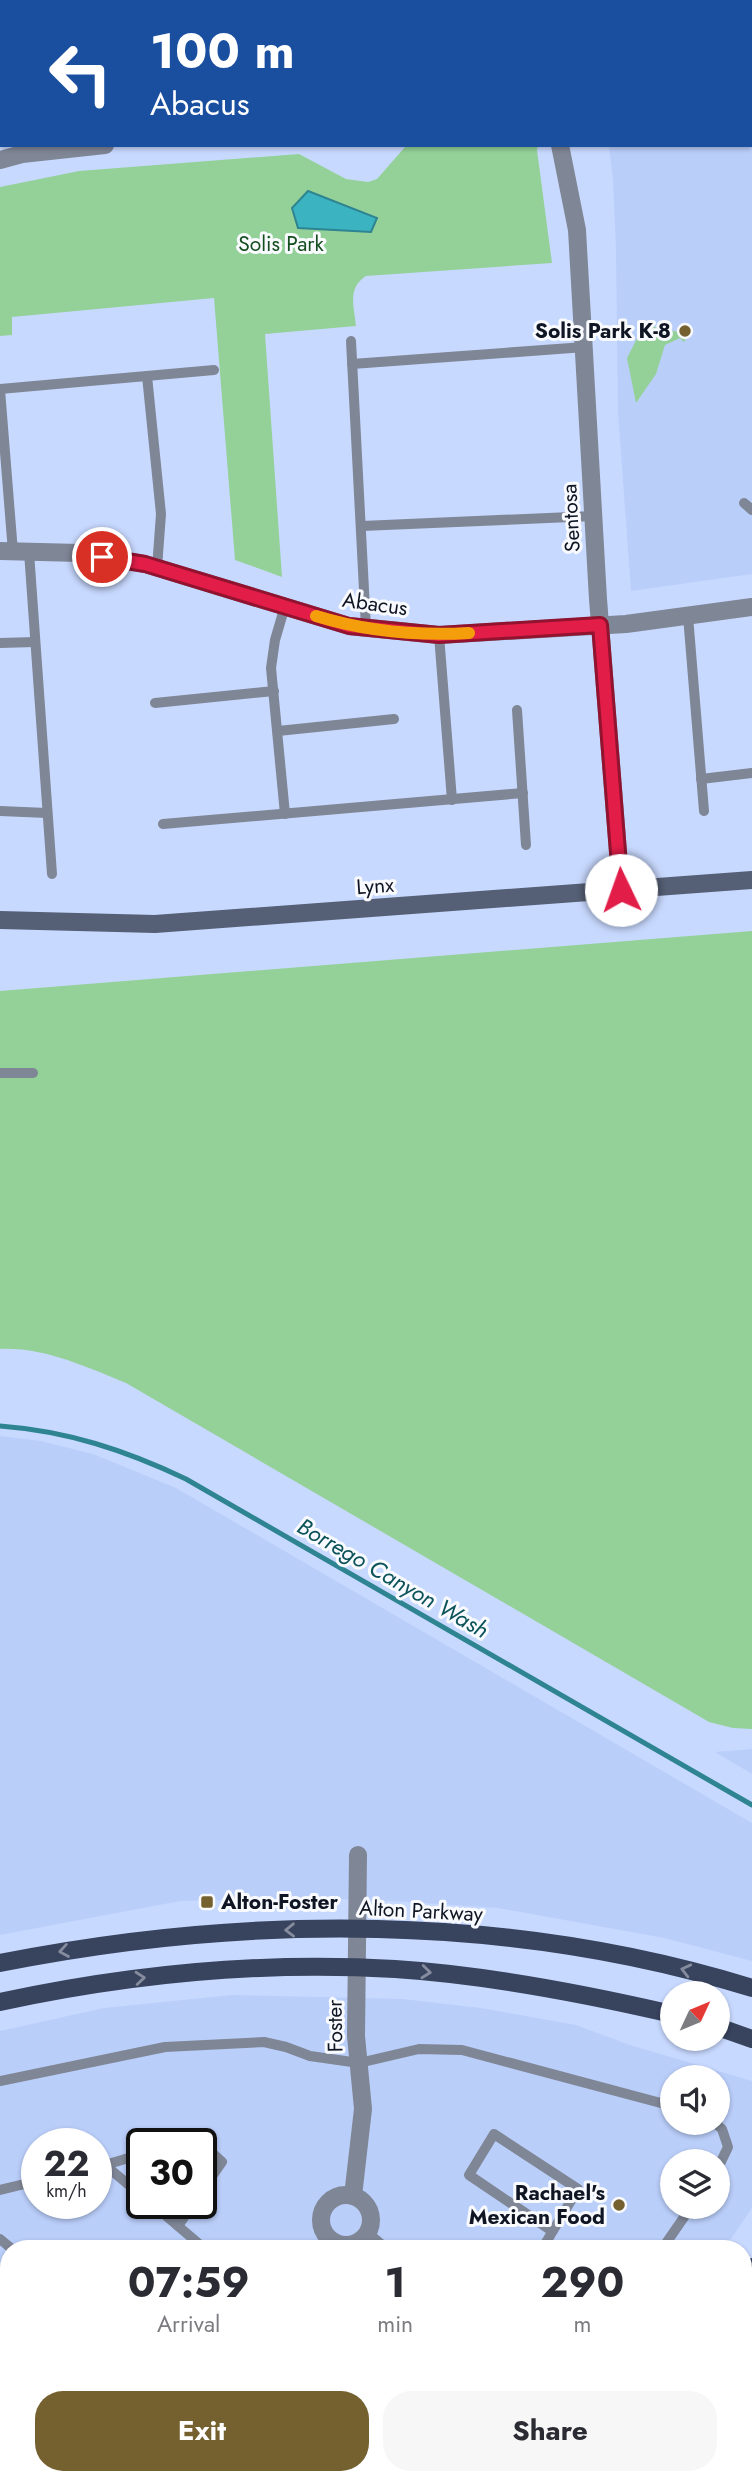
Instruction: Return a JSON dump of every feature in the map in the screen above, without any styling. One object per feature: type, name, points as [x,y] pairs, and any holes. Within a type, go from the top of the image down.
[{"type":"main road","name":"Alton Parkway","points":[[0,1963],[72,1949],[175,1936],[267,1930],[358,1930],[479,1936],[557,1944],[649,1961],[752,1988]]},
{"type":"main road","points":[[0,2002],[129,1978],[251,1968],[358,1967],[506,1982],[660,2012]]},
{"type":"main road","points":[[744,2036],[752,2047]]},
{"type":"street","points":[[0,160],[22,154],[87,147]]},
{"type":"street","name":"Sentosa","points":[[561,147],[578,230],[600,625],[621,890]]},
{"type":"street","name":"Abacus","points":[[14,552],[80,553],[157,568],[349,626],[439,635],[600,625],[752,607]]},
{"type":"street","name":"Lynx","points":[[0,920],[155,924],[752,880]]},
{"type":"street","name":"Foster","points":[[353,2196],[363,2109],[356,2036],[358,1855]]},
{"type":"street","points":[[325,2240],[321,2222],[326,2204],[343,2195],[361,2200],[368,2208],[370,2217],[367,2232],[360,2240]]},
{"type":"lane","points":[[351,341],[366,628]]},
{"type":"lane","points":[[352,364],[585,347]]},
{"type":"lane","points":[[52,874],[35,642],[14,552],[0,389],[214,370]]},
{"type":"lane","points":[[147,376],[161,514],[157,568]]},
{"type":"lane","points":[[362,526],[594,516]]},
{"type":"lane","points":[[285,606],[275,640],[271,668],[285,814]]},
{"type":"lane","points":[[688,616],[704,811]]},
{"type":"lane","points":[[439,635],[452,800]]},
{"type":"lane","points":[[0,643],[35,642]]},
{"type":"lane","points":[[155,703],[274,691]]},
{"type":"lane","points":[[517,710],[526,845]]},
{"type":"lane","points":[[278,731],[394,719]]},
{"type":"lane","points":[[701,779],[752,773]]},
{"type":"lane","points":[[163,824],[523,793]]},
{"type":"lane","points":[[0,811],[47,813]]},
{"type":"lane","points":[[0,1073],[33,1073]]},
{"type":"lane","points":[[0,2081],[165,2047],[264,2042],[310,2056],[359,2063],[419,2049],[462,2050],[660,2103]]},
{"type":"lane","points":[[547,2240],[578,2189],[494,2134],[469,2175],[552,2231]]},
{"type":"lane","points":[[0,2190],[21,2185]]},
{"type":"lane","points":[[170,2219],[194,2240]]},
{"type":"lane","points":[[178,2226],[183,2219]]},
{"type":"lane","points":[[668,2240],[683,2219]]},
{"type":"lane","points":[[367,2232],[376,2240]]},
{"type":"shaded area","name":"Solis Park K-8","points":[[609,147],[752,147],[752,574],[631,591],[618,412],[613,180]]},
{"type":"shaded area","points":[[308,191],[377,218],[371,232],[298,228],[292,208]]},
{"type":"shaded area","points":[[0,1436],[41,1441],[93,1454],[176,1488],[752,1823],[752,1961],[664,1938],[498,1908],[307,1898],[180,1901],[0,1935]]},
{"type":"shaded area","points":[[752,1749],[752,1774],[715,1752]]},
{"type":"shaded area","points":[[232,1995],[403,1999],[481,2008],[576,2025],[630,2045],[698,2065],[660,2065],[660,2135],[730,2135],[730,2075],[752,2081],[752,2208],[730,2240],[0,2240],[0,2031],[104,2008]]},
{"type":"green space","name":"Solis Park","points":[[405,147],[538,147],[552,263],[366,276],[354,292],[356,326],[265,334],[282,577],[235,560],[214,298],[12,317],[12,335],[0,336],[0,187],[79,171],[299,154],[346,179],[368,182],[377,179]]},
{"type":"green space","points":[[644,325],[689,334],[684,342],[680,338],[665,345],[656,374],[636,403],[627,358]]},
{"type":"green space","points":[[752,931],[752,1729],[709,1722],[126,1383],[49,1355],[0,1349],[0,991]]},
{"type":"waterway","name":"Borrego Canyon Wash","points":[[0,1426],[72,1437],[141,1459],[186,1479],[752,1805]]},
{"type":"slow traffic","points":[[316,616],[349,626],[439,635],[469,633]]},
{"type":"place","name":"Solis Park K-8","points":[[685,331]]},
{"type":"place","name":"Alton-Foster","points":[[207,1902]]},
{"type":"place","name":"Rachael's Mexican Food","points":[[619,2205]]},
{"type":"route","points":[[102,557],[145,564],[349,626],[439,635],[600,625],[621,890]]}]
